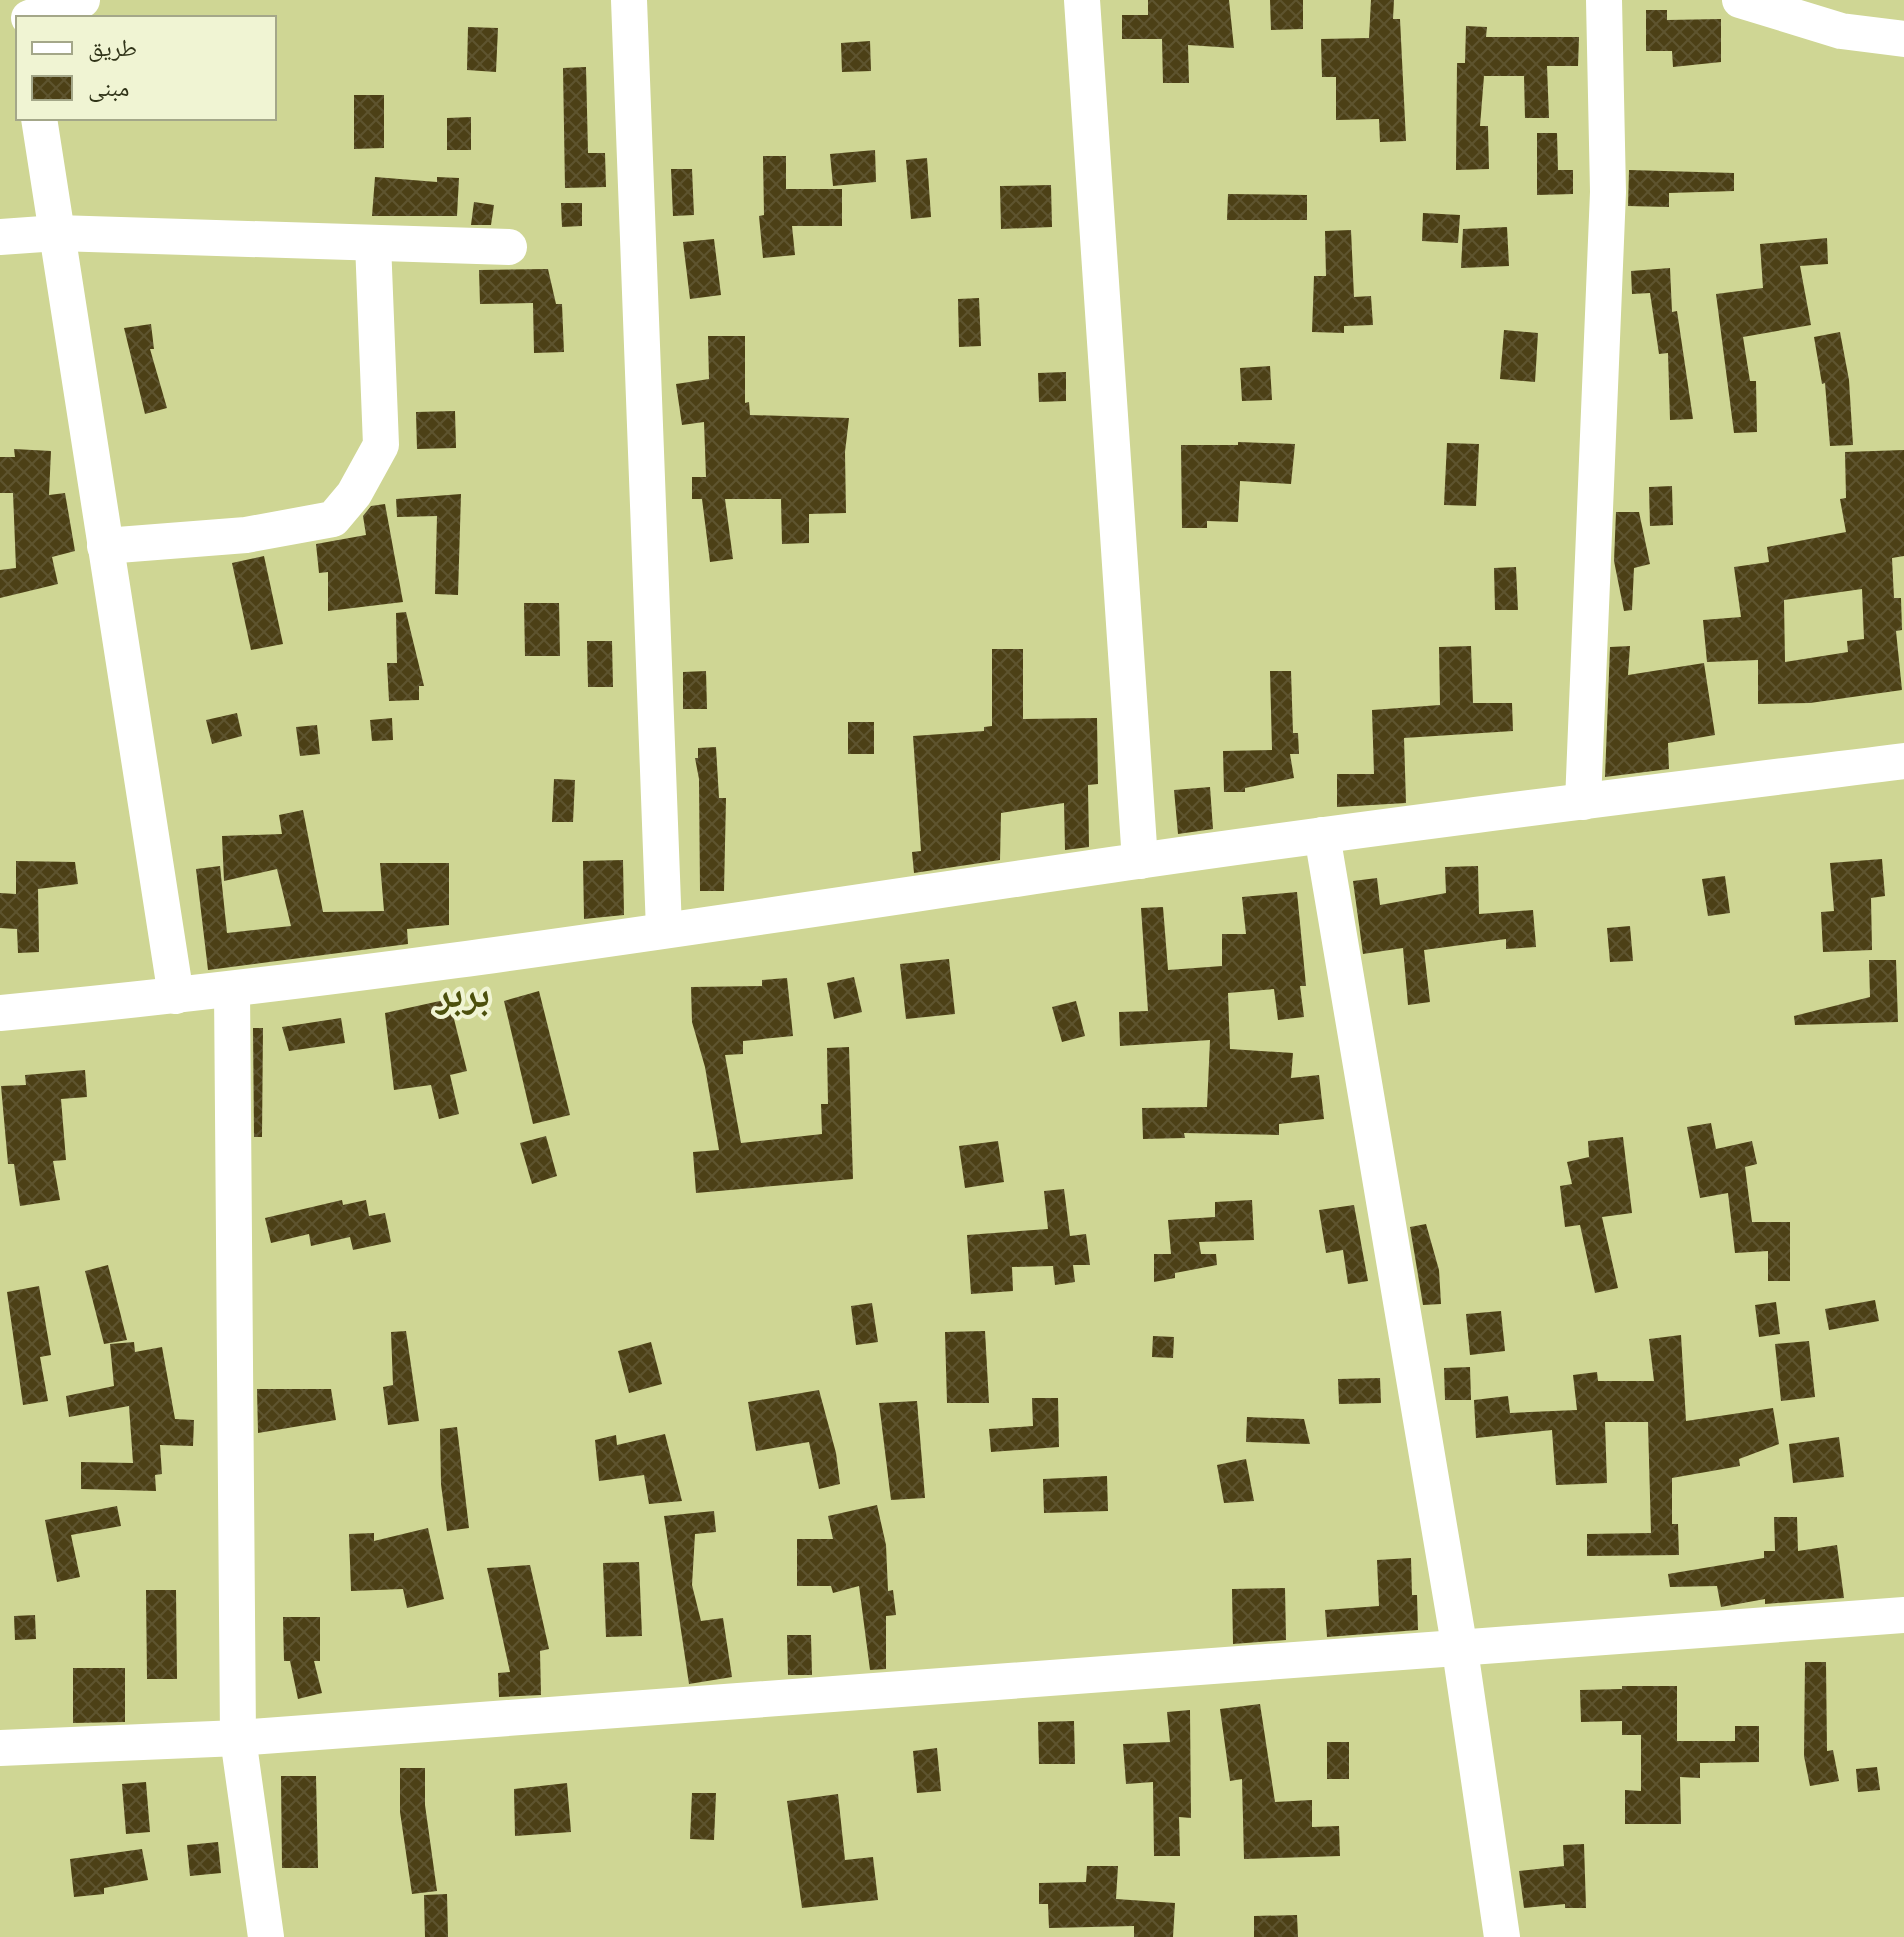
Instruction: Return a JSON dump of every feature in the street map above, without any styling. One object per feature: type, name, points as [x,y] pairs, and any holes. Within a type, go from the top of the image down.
[{"type":"street","points":[[35,16],[82,0]]},
{"type":"street","points":[[629,0],[664,930]]},
{"type":"street","points":[[1082,0],[1140,861]]},
{"type":"street","points":[[1583,802],[1608,192],[1604,0]]},
{"type":"street","points":[[1740,0],[1841,31],[1904,39]]},
{"type":"street","points":[[39,120],[176,996]]},
{"type":"street","points":[[0,237],[57,233],[509,247]]},
{"type":"street","points":[[105,546],[246,535],[333,519],[354,494],[381,445],[373,243]]},
{"type":"street","points":[[0,1013],[232,989],[1322,835],[1904,761]]},
{"type":"street","points":[[1322,835],[1460,1650],[1502,1937]]},
{"type":"street","points":[[232,989],[238,1738],[266,1937]]},
{"type":"street","points":[[0,1748],[238,1738],[1904,1615]]},
{"type":"building","points":[[1148,0],[1229,0],[1234,48],[1188,45],[1189,83],[1163,83],[1162,39],[1122,39],[1122,15],[1148,15]]},
{"type":"building","points":[[1270,0],[1303,0],[1303,29],[1271,30]]},
{"type":"building","points":[[1371,0],[1394,0],[1393,19],[1400,19],[1406,141],[1380,142],[1379,119],[1336,120],[1336,77],[1322,77],[1321,39],[1369,38]]},
{"type":"building","points":[[1646,10],[1667,10],[1667,20],[1721,19],[1721,62],[1673,67],[1672,51],[1646,51]]},
{"type":"building","points":[[1466,26],[1487,27],[1486,37],[1579,37],[1578,66],[1547,66],[1549,118],[1525,118],[1524,76],[1484,76],[1480,126],[1488,126],[1489,169],[1456,170],[1457,63],[1465,63]]},
{"type":"building","points":[[468,27],[498,28],[496,72],[467,70]]},
{"type":"building","points":[[870,41],[871,71],[842,72],[841,43]]},
{"type":"building","points":[[586,67],[588,153],[605,153],[606,187],[565,188],[563,68]]},
{"type":"building","points":[[354,95],[384,95],[384,148],[354,149]]},
{"type":"building","points":[[471,117],[471,150],[447,150],[447,118]]},
{"type":"building","points":[[1537,133],[1557,133],[1558,170],[1573,170],[1573,194],[1537,195]]},
{"type":"building","points":[[875,150],[876,182],[833,186],[830,154]]},
{"type":"building","points":[[763,156],[786,156],[786,189],[842,189],[842,226],[792,226],[795,255],[763,258],[759,216],[764,215]]},
{"type":"building","points":[[927,158],[931,217],[911,219],[906,160]]},
{"type":"building","points":[[671,169],[692,169],[694,215],[673,216]]},
{"type":"building","points":[[1629,170],[1734,173],[1734,191],[1669,193],[1669,207],[1628,206]]},
{"type":"building","points":[[375,177],[437,182],[437,177],[459,178],[457,216],[372,216]]},
{"type":"building","points":[[1051,185],[1052,227],[1001,229],[1000,186]]},
{"type":"building","points":[[1228,194],[1307,195],[1307,220],[1227,220]]},
{"type":"building","points":[[474,202],[494,205],[491,225],[471,225]]},
{"type":"building","points":[[561,203],[582,203],[582,226],[562,227]]},
{"type":"building","points":[[1423,213],[1460,215],[1458,243],[1422,241]]},
{"type":"building","points":[[1507,227],[1509,266],[1461,268],[1463,229]]},
{"type":"building","points":[[1351,230],[1354,297],[1371,296],[1373,325],[1344,326],[1344,333],[1312,332],[1314,276],[1326,276],[1325,231]]},
{"type":"building","points":[[1827,238],[1828,264],[1800,266],[1811,325],[1743,337],[1750,381],[1756,381],[1757,432],[1734,433],[1716,294],[1763,288],[1760,244]]},
{"type":"building","points":[[714,239],[721,295],[690,299],[683,242]]},
{"type":"building","points":[[1670,268],[1672,312],[1677,311],[1693,419],[1670,420],[1668,353],[1659,354],[1650,293],[1632,294],[1631,271]]},
{"type":"building","points":[[548,269],[556,304],[562,304],[564,352],[534,353],[533,303],[480,304],[479,270]]},
{"type":"building","points":[[979,298],[981,346],[959,347],[958,299]]},
{"type":"building","points":[[151,324],[154,349],[150,349],[167,408],[145,414],[124,328]]},
{"type":"building","points":[[1504,330],[1538,333],[1535,382],[1500,379]]},
{"type":"building","points":[[1840,332],[1849,380],[1853,445],[1830,446],[1825,383],[1822,384],[1814,337]]},
{"type":"building","points":[[708,336],[745,336],[745,403],[749,402],[750,415],[849,418],[845,452],[846,513],[809,514],[809,543],[782,544],[781,499],[725,499],[733,559],[710,562],[702,499],[692,499],[692,477],[706,477],[704,422],[682,425],[676,384],[709,379]]},
{"type":"building","points":[[1270,366],[1272,400],[1242,401],[1240,368]]},
{"type":"building","points":[[1066,372],[1066,401],[1039,402],[1038,373]]},
{"type":"building","points":[[455,411],[456,448],[417,449],[416,412]]},
{"type":"building","points":[[1238,442],[1295,444],[1291,484],[1240,481],[1238,522],[1207,521],[1207,528],[1182,528],[1181,445],[1238,445]]},
{"type":"building","points":[[1447,443],[1479,444],[1476,506],[1444,505]]},
{"type":"building","points":[[14,449],[51,451],[49,495],[65,493],[75,551],[52,557],[58,584],[0,598],[0,570],[16,568],[13,493],[0,493],[0,457],[15,457]]},
{"type":"building","points":[[1904,450],[1904,556],[1892,558],[1894,598],[1901,598],[1902,630],[1896,631],[1902,690],[1810,703],[1758,704],[1758,660],[1707,662],[1703,620],[1741,617],[1734,567],[1769,562],[1767,547],[1846,532],[1840,499],[1846,498],[1845,452]],"holes":[[[1862,589],[1864,639],[1847,641],[1848,652],[1785,662],[1784,600]]]},
{"type":"building","points":[[1672,486],[1673,525],[1650,526],[1649,487]]},
{"type":"building","points":[[461,494],[458,595],[435,594],[437,516],[397,517],[396,499]]},
{"type":"building","points":[[385,504],[403,602],[328,611],[328,572],[319,573],[316,544],[366,535],[363,516],[371,506]]},
{"type":"building","points":[[1616,512],[1639,512],[1650,564],[1634,568],[1632,610],[1624,611],[1614,561]]},
{"type":"building","points":[[264,556],[283,644],[251,650],[232,563]]},
{"type":"building","points":[[1516,567],[1518,610],[1495,610],[1494,568]]},
{"type":"building","points":[[524,603],[559,603],[560,656],[525,656]]},
{"type":"building","points":[[406,612],[424,686],[419,686],[419,700],[389,701],[387,663],[397,663],[396,613]]},
{"type":"building","points":[[587,641],[612,641],[613,687],[588,687]]},
{"type":"building","points":[[1471,646],[1473,703],[1512,703],[1513,731],[1404,738],[1406,803],[1337,807],[1337,774],[1374,774],[1372,710],[1440,705],[1439,647]]},
{"type":"building","points":[[1630,646],[1628,675],[1704,663],[1715,735],[1668,743],[1669,769],[1605,777],[1610,647]]},
{"type":"building","points":[[992,649],[1023,649],[1023,719],[1097,718],[1098,784],[1088,785],[1089,847],[1065,850],[1064,803],[1001,813],[1000,860],[914,873],[912,852],[921,851],[913,736],[984,731],[984,727],[992,726]]},
{"type":"building","points":[[706,671],[707,709],[683,709],[683,672]]},
{"type":"building","points":[[1270,671],[1291,671],[1293,733],[1298,733],[1299,754],[1290,754],[1294,778],[1245,788],[1245,792],[1224,792],[1223,751],[1272,750]]},
{"type":"building","points":[[237,713],[242,736],[212,744],[206,720]]},
{"type":"building","points":[[392,718],[393,740],[372,741],[370,720]]},
{"type":"building","points":[[848,722],[874,722],[874,754],[848,754]]},
{"type":"building","points":[[317,725],[320,754],[300,756],[296,727]]},
{"type":"building","points":[[716,747],[719,798],[726,798],[724,891],[700,891],[699,779],[695,758],[698,758],[698,748]]},
{"type":"building","points":[[554,779],[575,780],[573,822],[552,822]]},
{"type":"building","points":[[1210,787],[1213,829],[1178,834],[1174,790]]},
{"type":"building","points":[[303,810],[323,912],[384,911],[380,863],[449,863],[449,925],[407,929],[408,944],[208,970],[196,869],[220,866],[227,933],[291,926],[277,869],[224,881],[222,836],[282,834],[279,815]]},
{"type":"building","points":[[1882,859],[1885,896],[1871,898],[1872,950],[1823,952],[1821,912],[1834,911],[1830,863]]},
{"type":"building","points":[[623,860],[624,915],[584,919],[583,861]]},
{"type":"building","points":[[16,861],[75,862],[78,884],[38,889],[39,952],[18,953],[17,929],[0,928],[0,893],[16,894]]},
{"type":"building","points":[[1478,866],[1479,914],[1533,910],[1536,947],[1506,949],[1506,939],[1424,950],[1430,1002],[1408,1005],[1403,948],[1363,954],[1353,881],[1377,878],[1380,905],[1446,893],[1445,867]]},
{"type":"building","points":[[1725,876],[1730,913],[1708,916],[1702,879]]},
{"type":"building","points":[[1297,892],[1306,986],[1300,986],[1304,1017],[1278,1020],[1274,989],[1228,993],[1230,1049],[1293,1053],[1291,1078],[1319,1075],[1324,1119],[1279,1124],[1279,1135],[1184,1133],[1185,1138],[1143,1139],[1142,1108],[1207,1107],[1210,1040],[1120,1046],[1119,1012],[1148,1011],[1141,908],[1163,907],[1168,970],[1222,966],[1222,934],[1246,934],[1242,897]]},
{"type":"building","points":[[1630,926],[1633,961],[1610,962],[1607,928]]},
{"type":"building","points":[[949,959],[955,1014],[906,1019],[900,964]]},
{"type":"building","points":[[1869,960],[1896,960],[1898,1022],[1795,1025],[1794,1016],[1870,997]]},
{"type":"building","points":[[854,977],[862,1012],[834,1019],[827,983]]},
{"type":"building","points":[[787,978],[793,1036],[743,1041],[743,1054],[725,1055],[741,1143],[822,1134],[821,1104],[828,1104],[827,1048],[849,1047],[853,1179],[696,1193],[693,1152],[719,1150],[705,1067],[692,1022],[691,987],[762,986],[762,980]]},
{"type":"building","points":[[539,991],[570,1115],[533,1124],[504,1001]]},
{"type":"building","points":[[449,999],[467,1071],[450,1075],[459,1114],[439,1119],[431,1085],[394,1090],[385,1013]]},
{"type":"building","points":[[1076,1001],[1085,1036],[1062,1042],[1052,1007]]},
{"type":"building","points":[[341,1018],[345,1043],[289,1051],[282,1027]]},
{"type":"building","points":[[253,1028],[263,1028],[262,1137],[254,1137]]},
{"type":"building","points":[[85,1070],[87,1097],[61,1099],[66,1160],[53,1161],[60,1200],[20,1206],[14,1164],[8,1164],[1,1086],[26,1085],[25,1075]]},
{"type":"building","points":[[1711,1123],[1716,1149],[1752,1141],[1757,1164],[1745,1167],[1752,1222],[1790,1222],[1790,1281],[1768,1281],[1768,1251],[1735,1253],[1728,1193],[1700,1198],[1687,1127]]},
{"type":"building","points":[[546,1136],[557,1176],[532,1184],[520,1143]]},
{"type":"building","points":[[1623,1137],[1632,1213],[1602,1217],[1618,1288],[1595,1293],[1580,1225],[1565,1227],[1560,1186],[1572,1184],[1567,1162],[1589,1157],[1588,1141]]},
{"type":"building","points":[[998,1141],[1004,1182],[965,1188],[959,1146]]},
{"type":"building","points":[[1064,1189],[1070,1236],[1086,1234],[1090,1265],[1073,1265],[1075,1282],[1055,1285],[1053,1266],[1012,1267],[1013,1291],[971,1294],[967,1235],[1048,1229],[1044,1191]]},
{"type":"building","points":[[342,1200],[343,1205],[366,1200],[369,1216],[385,1213],[391,1242],[353,1250],[350,1237],[311,1246],[309,1234],[271,1243],[265,1218]]},
{"type":"building","points":[[1252,1200],[1254,1240],[1199,1242],[1201,1254],[1216,1254],[1217,1265],[1175,1273],[1175,1278],[1154,1282],[1154,1254],[1171,1254],[1168,1220],[1215,1217],[1215,1202]]},
{"type":"building","points":[[1354,1205],[1368,1281],[1348,1284],[1343,1250],[1326,1253],[1319,1210]]},
{"type":"building","points":[[1426,1224],[1439,1270],[1441,1304],[1423,1305],[1410,1227]]},
{"type":"building","points":[[108,1265],[127,1340],[104,1344],[85,1271]]},
{"type":"building","points":[[39,1286],[51,1355],[40,1357],[48,1401],[23,1405],[7,1292]]},
{"type":"building","points":[[1875,1300],[1879,1321],[1829,1330],[1825,1309]]},
{"type":"building","points":[[1776,1302],[1780,1334],[1759,1337],[1755,1305]]},
{"type":"building","points":[[872,1303],[878,1342],[856,1345],[851,1306]]},
{"type":"building","points":[[1501,1311],[1505,1351],[1470,1355],[1466,1314]]},
{"type":"building","points":[[406,1331],[419,1421],[388,1425],[383,1387],[393,1385],[391,1332]]},
{"type":"building","points":[[985,1331],[989,1403],[947,1403],[945,1332]]},
{"type":"building","points":[[1681,1335],[1686,1421],[1773,1408],[1779,1444],[1739,1459],[1740,1466],[1672,1478],[1672,1524],[1678,1524],[1679,1555],[1587,1556],[1587,1534],[1651,1533],[1648,1422],[1605,1422],[1607,1483],[1556,1485],[1552,1430],[1476,1438],[1474,1400],[1508,1396],[1510,1413],[1577,1410],[1573,1375],[1597,1372],[1598,1381],[1654,1381],[1649,1339]]},
{"type":"building","points":[[1153,1336],[1174,1337],[1173,1358],[1152,1357]]},
{"type":"building","points":[[1809,1341],[1815,1397],[1781,1401],[1775,1344]]},
{"type":"building","points":[[134,1342],[135,1352],[162,1347],[175,1419],[194,1420],[193,1446],[160,1445],[162,1474],[155,1475],[156,1491],[81,1489],[81,1462],[133,1463],[129,1406],[69,1417],[66,1396],[114,1386],[110,1344]]},
{"type":"building","points":[[651,1342],[662,1384],[629,1393],[618,1351]]},
{"type":"building","points":[[1470,1367],[1471,1400],[1445,1400],[1444,1368]]},
{"type":"building","points":[[1380,1378],[1381,1403],[1339,1404],[1338,1379]]},
{"type":"building","points":[[257,1389],[331,1389],[336,1420],[258,1433]]},
{"type":"building","points":[[819,1390],[836,1453],[840,1484],[819,1489],[809,1442],[756,1451],[748,1402]]},
{"type":"building","points":[[1032,1398],[1058,1398],[1059,1447],[991,1452],[989,1429],[1033,1426]]},
{"type":"building","points":[[917,1401],[925,1498],[891,1500],[879,1403]]},
{"type":"building","points":[[1247,1417],[1304,1419],[1310,1444],[1246,1442]]},
{"type":"building","points":[[457,1427],[469,1528],[447,1531],[441,1484],[440,1429]]},
{"type":"building","points":[[665,1434],[682,1501],[649,1504],[644,1475],[599,1481],[595,1440],[616,1435],[617,1445]]},
{"type":"building","points":[[1839,1437],[1844,1477],[1793,1483],[1789,1444]]},
{"type":"building","points":[[1246,1459],[1254,1501],[1224,1503],[1217,1465]]},
{"type":"building","points":[[1107,1476],[1108,1511],[1044,1513],[1043,1479]]},
{"type":"building","points":[[877,1505],[886,1545],[888,1591],[893,1590],[896,1615],[886,1616],[886,1669],[870,1670],[859,1586],[833,1593],[831,1586],[797,1586],[797,1539],[833,1539],[828,1516]]},
{"type":"building","points":[[117,1506],[121,1526],[71,1535],[80,1577],[57,1582],[45,1520]]},
{"type":"building","points":[[714,1511],[716,1532],[695,1534],[692,1585],[701,1621],[723,1618],[732,1677],[689,1684],[664,1516]]},
{"type":"building","points":[[1774,1517],[1797,1517],[1798,1551],[1837,1545],[1844,1598],[1765,1604],[1765,1599],[1721,1607],[1717,1586],[1670,1587],[1668,1574],[1764,1558],[1764,1551],[1775,1551]]},
{"type":"building","points":[[428,1528],[444,1599],[407,1608],[403,1589],[351,1591],[349,1534],[374,1533],[374,1541]]},
{"type":"building","points":[[1411,1558],[1412,1595],[1417,1595],[1418,1630],[1327,1637],[1325,1610],[1379,1606],[1377,1560]]},
{"type":"building","points":[[639,1562],[642,1636],[606,1637],[603,1563]]},
{"type":"building","points":[[530,1565],[549,1649],[540,1651],[541,1695],[499,1697],[498,1673],[510,1672],[487,1568]]},
{"type":"building","points":[[1285,1588],[1286,1640],[1233,1644],[1232,1589]]},
{"type":"building","points":[[146,1590],[176,1590],[177,1679],[147,1679]]},
{"type":"building","points":[[35,1615],[36,1639],[15,1640],[14,1616]]},
{"type":"building","points":[[283,1617],[320,1617],[320,1661],[314,1661],[322,1693],[298,1699],[290,1661],[284,1661]]},
{"type":"building","points":[[787,1635],[811,1635],[812,1675],[788,1675]]},
{"type":"building","points":[[1805,1662],[1826,1662],[1827,1751],[1833,1750],[1839,1781],[1810,1786],[1804,1756]]},
{"type":"building","points":[[73,1668],[125,1668],[125,1722],[73,1723]]},
{"type":"building","points":[[1622,1686],[1677,1686],[1677,1741],[1735,1741],[1735,1726],[1759,1726],[1759,1762],[1700,1763],[1700,1778],[1680,1777],[1681,1824],[1625,1824],[1625,1790],[1641,1791],[1641,1735],[1622,1735],[1622,1721],[1581,1722],[1580,1690],[1622,1689]]},
{"type":"building","points":[[1260,1704],[1275,1802],[1312,1800],[1312,1827],[1339,1826],[1340,1856],[1244,1859],[1242,1779],[1230,1781],[1220,1709]]},
{"type":"building","points":[[1190,1710],[1191,1818],[1179,1817],[1180,1856],[1154,1856],[1153,1782],[1126,1784],[1123,1744],[1170,1742],[1167,1712]]},
{"type":"building","points":[[1074,1721],[1075,1764],[1039,1764],[1038,1722]]},
{"type":"building","points":[[1327,1742],[1349,1742],[1349,1779],[1327,1779]]},
{"type":"building","points":[[937,1748],[941,1791],[917,1793],[913,1751]]},
{"type":"building","points":[[1877,1767],[1880,1790],[1858,1792],[1856,1769]]},
{"type":"building","points":[[400,1768],[425,1768],[425,1805],[437,1891],[412,1894],[400,1812]]},
{"type":"building","points":[[281,1776],[316,1776],[318,1868],[282,1868]]},
{"type":"building","points":[[146,1782],[150,1832],[126,1834],[122,1784]]},
{"type":"building","points":[[567,1783],[571,1832],[515,1836],[514,1789]]},
{"type":"building","points":[[692,1793],[716,1793],[714,1840],[690,1839]]},
{"type":"building","points":[[838,1794],[845,1860],[873,1857],[878,1900],[802,1908],[787,1801]]},
{"type":"building","points":[[218,1842],[221,1873],[190,1876],[187,1845]]},
{"type":"building","points":[[1584,1844],[1586,1908],[1565,1908],[1565,1904],[1524,1908],[1519,1871],[1564,1866],[1563,1845]]},
{"type":"building","points":[[142,1849],[148,1880],[104,1888],[104,1894],[74,1897],[70,1859]]},
{"type":"building","points":[[1087,1866],[1118,1866],[1116,1899],[1175,1903],[1173,1937],[1134,1937],[1134,1926],[1049,1928],[1048,1904],[1039,1904],[1039,1883],[1086,1882]]},
{"type":"building","points":[[447,1894],[448,1937],[425,1937],[424,1895]]},
{"type":"building","points":[[1297,1915],[1298,1937],[1254,1937],[1254,1916]]},
{"type":"district","name":"بربر","points":[[463,993]]}]
